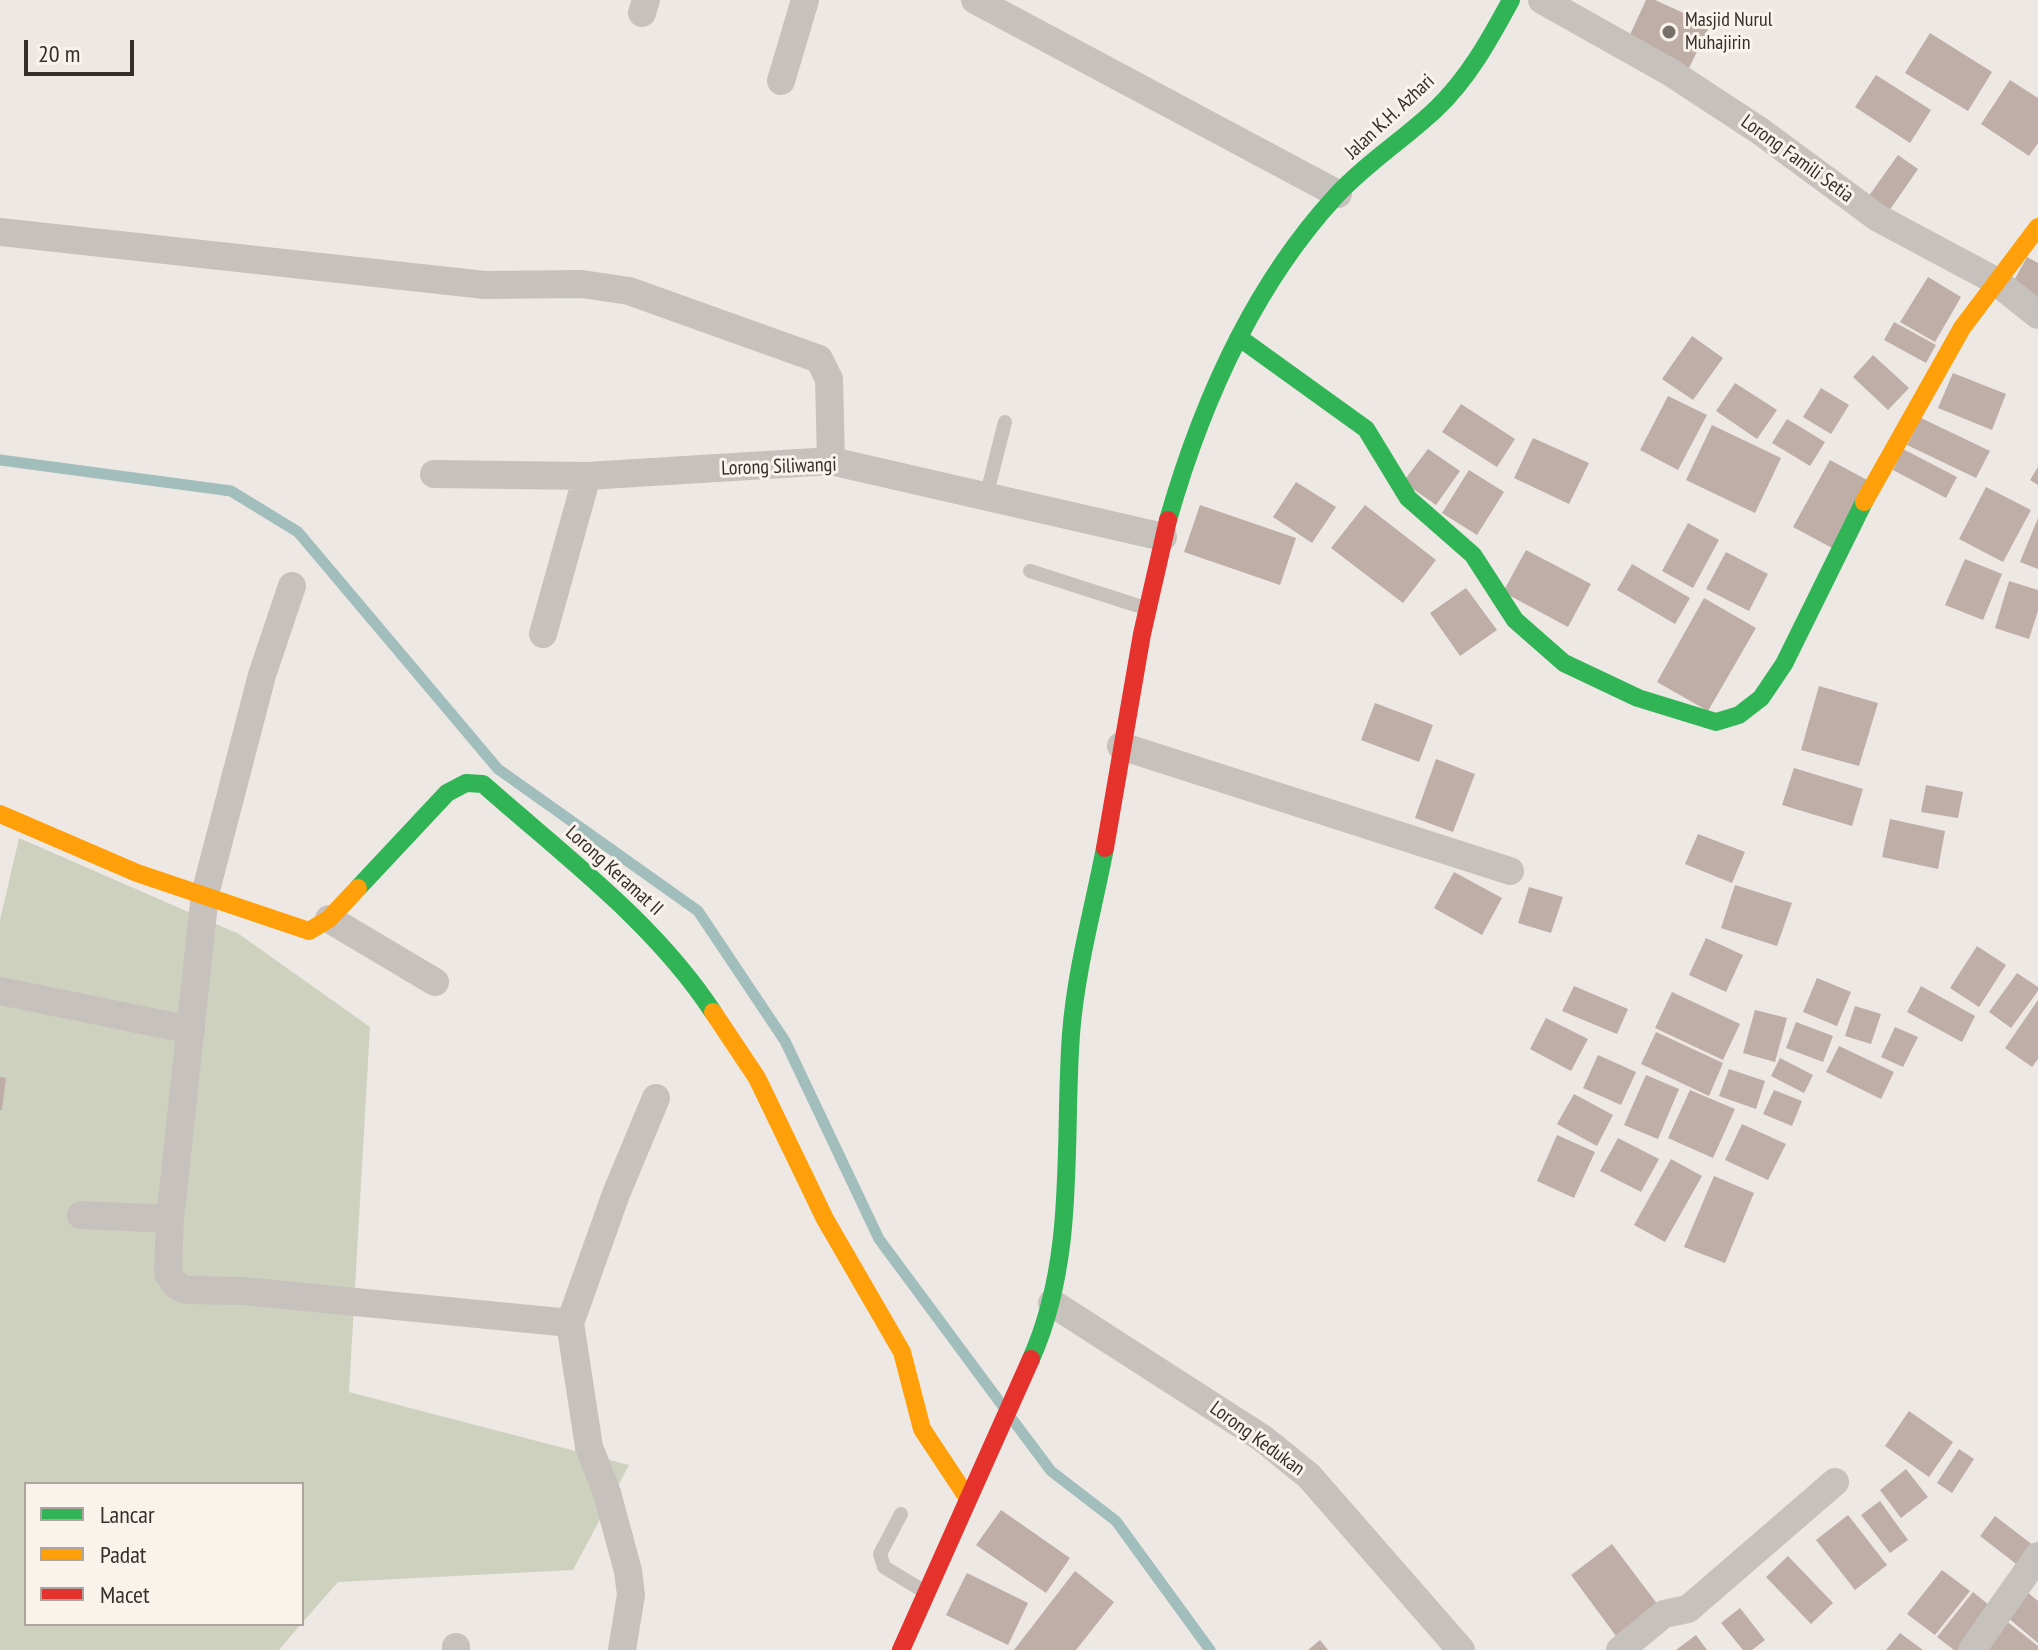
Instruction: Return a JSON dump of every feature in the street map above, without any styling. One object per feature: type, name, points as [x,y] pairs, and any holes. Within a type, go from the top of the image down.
[{"type":"street","points":[[781,81],[805,0]]},
{"type":"street","points":[[975,0],[1338,194]]},
{"type":"street","name":"Jalan K.H. Azhari","points":[[901,1650],[1037,1345],[1052,1303],[1066,1215],[1071,1036],[1081,962],[1110,826],[1121,746],[1163,537],[1196,435],[1241,339],[1290,250],[1338,194],[1438,106],[1490,41],[1511,0]]},
{"type":"street","name":"Lorong Famili Setia","points":[[1542,0],[1683,80],[1760,131],[1878,218],[1994,280],[2038,315]]},
{"type":"street","points":[[1241,339],[1366,429],[1408,498],[1473,555],[1515,620],[1564,663],[1638,698],[1716,722],[1739,715],[1761,698],[1784,664],[1909,418],[1994,280],[2038,227]]},
{"type":"street","points":[[0,232],[485,285],[582,284],[629,291],[819,359],[829,379],[831,461]]},
{"type":"street","name":"Lorong Siliwangi","points":[[434,474],[587,476],[831,461],[1163,537]]},
{"type":"street","points":[[543,634],[587,476]]},
{"type":"street","points":[[292,586],[262,675],[205,894],[170,1219],[168,1274],[178,1287],[187,1290],[243,1291],[570,1323]]},
{"type":"street","points":[[1121,746],[1510,871]]},
{"type":"street","name":"Lorong Keramat II","points":[[329,919],[447,793],[474,783],[483,784],[651,934],[692,979],[757,1078],[825,1219],[902,1352],[922,1429],[936,1455],[967,1497]]},
{"type":"street","points":[[0,814],[137,873],[305,930],[313,929],[329,919],[435,982]]},
{"type":"street","points":[[0,991],[191,1030]]},
{"type":"street","points":[[622,1650],[631,1595],[628,1571],[607,1493],[589,1447],[570,1323],[616,1194],[656,1098]]},
{"type":"street","points":[[81,1215],[170,1219]]},
{"type":"street","name":"Lorong Kedukan","points":[[1052,1303],[1262,1438],[1309,1476],[1461,1650]]},
{"type":"street","points":[[1620,1650],[1664,1614],[1688,1609],[1835,1482]]},
{"type":"street","points":[[1972,1650],[2038,1556]]},
{"type":"lane","points":[[986,497],[1005,422]]},
{"type":"lane","points":[[1030,571],[1149,609]]},
{"type":"lane","points":[[901,1514],[880,1554],[884,1567],[925,1592]]},
{"type":"green space","points":[[19,838],[239,934],[370,1027],[349,1392],[629,1465],[573,1570],[338,1582],[304,1621],[304,1482],[24,1482],[24,1626],[299,1626],[279,1650],[0,1650],[0,920]]},
{"type":"building","name":"Masjid Nurul Muhajirin","points":[[1646,0],[1655,0],[1710,25],[1689,68],[1628,39]]},
{"type":"building","points":[[1930,33],[1992,72],[1968,111],[1905,73]]},
{"type":"building","points":[[1876,75],[1931,110],[1910,143],[1855,107]]},
{"type":"building","points":[[2010,80],[2038,98],[2038,143],[2029,156],[1981,124]]},
{"type":"building","points":[[1898,155],[1918,169],[1887,214],[1866,200]]},
{"type":"building","points":[[2027,257],[2038,263],[2038,299],[2012,284]]},
{"type":"building","points":[[1928,277],[1961,297],[1935,342],[1900,322]]},
{"type":"building","points":[[1894,322],[1936,345],[1926,363],[1884,340]]},
{"type":"building","points":[[1692,336],[1723,358],[1693,400],[1662,379]]},
{"type":"building","points":[[1873,355],[1909,388],[1888,410],[1853,377]]},
{"type":"building","points":[[1953,373],[2006,394],[1992,430],[1938,408]]},
{"type":"building","points":[[1735,383],[1777,410],[1757,439],[1716,411]]},
{"type":"building","points":[[1821,388],[1849,405],[1831,434],[1803,417]]},
{"type":"building","points":[[1668,396],[1707,415],[1678,470],[1640,450]]},
{"type":"building","points":[[1461,404],[1515,439],[1497,467],[1442,432]]},
{"type":"building","points":[[1921,418],[1990,451],[1976,478],[1907,445]]},
{"type":"building","points":[[1787,419],[1825,442],[1810,466],[1772,443]]},
{"type":"building","points":[[1712,425],[1781,458],[1755,513],[1686,480]]},
{"type":"building","points":[[1533,438],[1589,463],[1569,504],[1514,478]]},
{"type":"building","points":[[1428,449],[1460,471],[1436,505],[1403,482]]},
{"type":"building","points":[[1903,449],[1957,477],[1946,498],[1893,470]]},
{"type":"building","points":[[1830,460],[1869,481],[1832,548],[1793,527]]},
{"type":"building","points":[[2038,467],[2038,485],[2030,480]]},
{"type":"building","points":[[1469,470],[1504,492],[1477,535],[1442,513]]},
{"type":"building","points":[[1296,482],[1336,507],[1312,543],[1273,517]]},
{"type":"building","points":[[1986,487],[2031,510],[2003,562],[1959,539]]},
{"type":"building","points":[[1200,505],[1296,538],[1280,585],[1184,552]]},
{"type":"building","points":[[1365,505],[1436,560],[1403,603],[1331,548]]},
{"type":"building","points":[[2038,518],[2038,569],[2020,562]]},
{"type":"building","points":[[1688,523],[1719,540],[1693,588],[1662,571]]},
{"type":"building","points":[[1526,550],[1591,584],[1568,627],[1503,592]]},
{"type":"building","points":[[1726,552],[1768,574],[1749,611],[1706,589]]},
{"type":"building","points":[[1965,559],[2002,574],[1983,620],[1945,605]]},
{"type":"building","points":[[1632,564],[1690,598],[1675,624],[1617,590]]},
{"type":"building","points":[[2009,581],[2038,590],[2038,611],[2029,639],[1995,628]]},
{"type":"building","points":[[1466,588],[1497,630],[1460,656],[1430,613]]},
{"type":"building","points":[[1704,598],[1756,628],[1708,711],[1657,682]]},
{"type":"building","points":[[1819,686],[1878,703],[1859,766],[1801,750]]},
{"type":"building","points":[[1375,703],[1433,725],[1419,762],[1361,740]]},
{"type":"building","points":[[1436,759],[1475,774],[1453,832],[1415,818]]},
{"type":"building","points":[[1794,768],[1863,789],[1852,826],[1782,805]]},
{"type":"building","points":[[1926,785],[1963,792],[1958,818],[1921,812]]},
{"type":"building","points":[[1890,819],[1945,831],[1938,869],[1882,857]]},
{"type":"building","points":[[1698,834],[1745,852],[1732,883],[1685,864]]},
{"type":"building","points":[[1454,872],[1502,898],[1482,935],[1434,908]]},
{"type":"building","points":[[1735,885],[1792,903],[1777,946],[1721,928]]},
{"type":"building","points":[[1529,887],[1563,897],[1551,933],[1518,923]]},
{"type":"building","points":[[1706,938],[1743,955],[1726,992],[1689,975]]},
{"type":"building","points":[[1977,946],[2006,965],[1979,1007],[1950,988]]},
{"type":"building","points":[[2017,973],[2038,987],[2038,991],[2011,1028],[1989,1012]]},
{"type":"building","points":[[1817,978],[1851,992],[1837,1026],[1803,1012]]},
{"type":"building","points":[[1574,986],[1628,1009],[1617,1034],[1562,1011]]},
{"type":"building","points":[[1921,986],[1975,1016],[1962,1042],[1907,1012]]},
{"type":"building","points":[[1672,992],[1740,1024],[1723,1060],[1655,1028]]},
{"type":"building","points":[[2038,1000],[2038,1059],[2032,1067],[2005,1048]]},
{"type":"building","points":[[1855,1006],[1881,1014],[1871,1044],[1845,1036]]},
{"type":"building","points":[[1755,1010],[1787,1018],[1775,1062],[1743,1053]]},
{"type":"building","points":[[1546,1018],[1588,1039],[1571,1071],[1530,1049]]},
{"type":"building","points":[[1796,1022],[1833,1036],[1823,1062],[1786,1048]]},
{"type":"building","points":[[1895,1027],[1918,1037],[1903,1067],[1881,1057]]},
{"type":"building","points":[[1656,1032],[1723,1063],[1709,1096],[1641,1064]]},
{"type":"building","points":[[1839,1046],[1894,1072],[1881,1099],[1826,1072]]},
{"type":"building","points":[[1598,1055],[1636,1072],[1621,1105],[1583,1088]]},
{"type":"building","points":[[1780,1058],[1813,1075],[1804,1093],[1771,1076]]},
{"type":"building","points":[[1729,1069],[1765,1081],[1756,1109],[1719,1096]]},
{"type":"building","points":[[1646,1075],[1679,1089],[1658,1139],[1624,1125]]},
{"type":"building","points":[[0,1077],[6,1078],[2,1110],[0,1110]]},
{"type":"building","points":[[1690,1090],[1735,1109],[1713,1158],[1668,1138]]},
{"type":"building","points":[[1774,1090],[1802,1101],[1792,1126],[1763,1114]]},
{"type":"building","points":[[1574,1094],[1613,1115],[1597,1146],[1557,1124]]},
{"type":"building","points":[[1742,1124],[1786,1144],[1768,1180],[1725,1160]]},
{"type":"building","points":[[1557,1135],[1595,1152],[1574,1198],[1537,1181]]},
{"type":"building","points":[[1618,1138],[1659,1159],[1641,1192],[1600,1171]]},
{"type":"building","points":[[1671,1159],[1702,1176],[1665,1242],[1634,1225]]},
{"type":"building","points":[[1714,1176],[1754,1193],[1725,1263],[1684,1247]]},
{"type":"building","points":[[1909,1411],[1953,1442],[1929,1477],[1885,1446]]},
{"type":"building","points":[[1959,1449],[1974,1459],[1952,1493],[1937,1483]]},
{"type":"building","points":[[1906,1469],[1928,1497],[1901,1518],[1880,1490]]},
{"type":"building","points":[[1880,1501],[1908,1540],[1890,1553],[1861,1515]]},
{"type":"building","points":[[1001,1510],[1070,1558],[1046,1593],[976,1545]]},
{"type":"building","points":[[1848,1515],[1887,1565],[1855,1590],[1816,1540]]},
{"type":"building","points":[[1995,1516],[2038,1549],[2024,1570],[1980,1536]]},
{"type":"building","points":[[1612,1544],[1658,1605],[1616,1636],[1571,1575]]},
{"type":"building","points":[[1788,1556],[1833,1603],[1811,1624],[1766,1577]]},
{"type":"building","points":[[1942,1570],[1970,1591],[1935,1635],[1907,1614]]},
{"type":"building","points":[[1075,1571],[1114,1602],[1076,1650],[1014,1650]]},
{"type":"building","points":[[967,1573],[1028,1603],[1008,1645],[946,1615]]},
{"type":"building","points":[[1973,1592],[1999,1613],[1970,1650],[1954,1650],[1937,1637]]},
{"type":"building","points":[[2027,1592],[2038,1601],[2038,1643],[2007,1617]]},
{"type":"building","points":[[1740,1608],[1765,1640],[1752,1650],[1743,1650],[1721,1623]]},
{"type":"building","points":[[2000,1616],[2038,1646],[2038,1650],[1973,1650]]},
{"type":"building","points":[[1900,1633],[1923,1650],[1886,1650]]},
{"type":"building","points":[[1696,1635],[1707,1650],[1676,1650]]},
{"type":"building","points":[[1320,1640],[1328,1650],[1308,1650]]},
{"type":"waterway","points":[[0,460],[231,491],[298,532],[498,769],[698,911],[785,1041],[879,1239],[1002,1405]]},
{"type":"waterway","points":[[1012,1419],[1051,1471],[1116,1521],[1210,1650]]},
{"type":"traffic: fast","points":[[1168,520],[1213,391],[1254,309],[1278,270],[1334,198],[1447,98],[1478,58],[1511,0]]},
{"type":"traffic: fast","points":[[1241,339],[1366,429],[1408,498],[1473,555],[1515,620],[1564,663],[1638,698],[1716,722],[1739,715],[1761,698],[1784,664],[1864,502]]},
{"type":"traffic: fast","points":[[358,888],[447,793],[466,783],[483,784],[635,919],[663,948],[713,1012]]},
{"type":"traffic: fast","points":[[1031,1359],[1046,1320],[1062,1239],[1073,1010],[1105,848]]},
{"type":"traffic: slow","points":[[1864,502],[1962,328],[2038,227]]},
{"type":"traffic: slow","points":[[0,814],[137,873],[309,931],[329,919],[358,888]]},
{"type":"traffic: slow","points":[[713,1012],[757,1078],[825,1219],[902,1352],[922,1429],[967,1497]]},
{"type":"traffic: jam","points":[[1105,848],[1142,634],[1168,520]]},
{"type":"traffic: jam","points":[[901,1650],[1031,1359]]},
{"type":"place","name":"Masjid Nurul Muhajirin","points":[[1669,32]]}]
